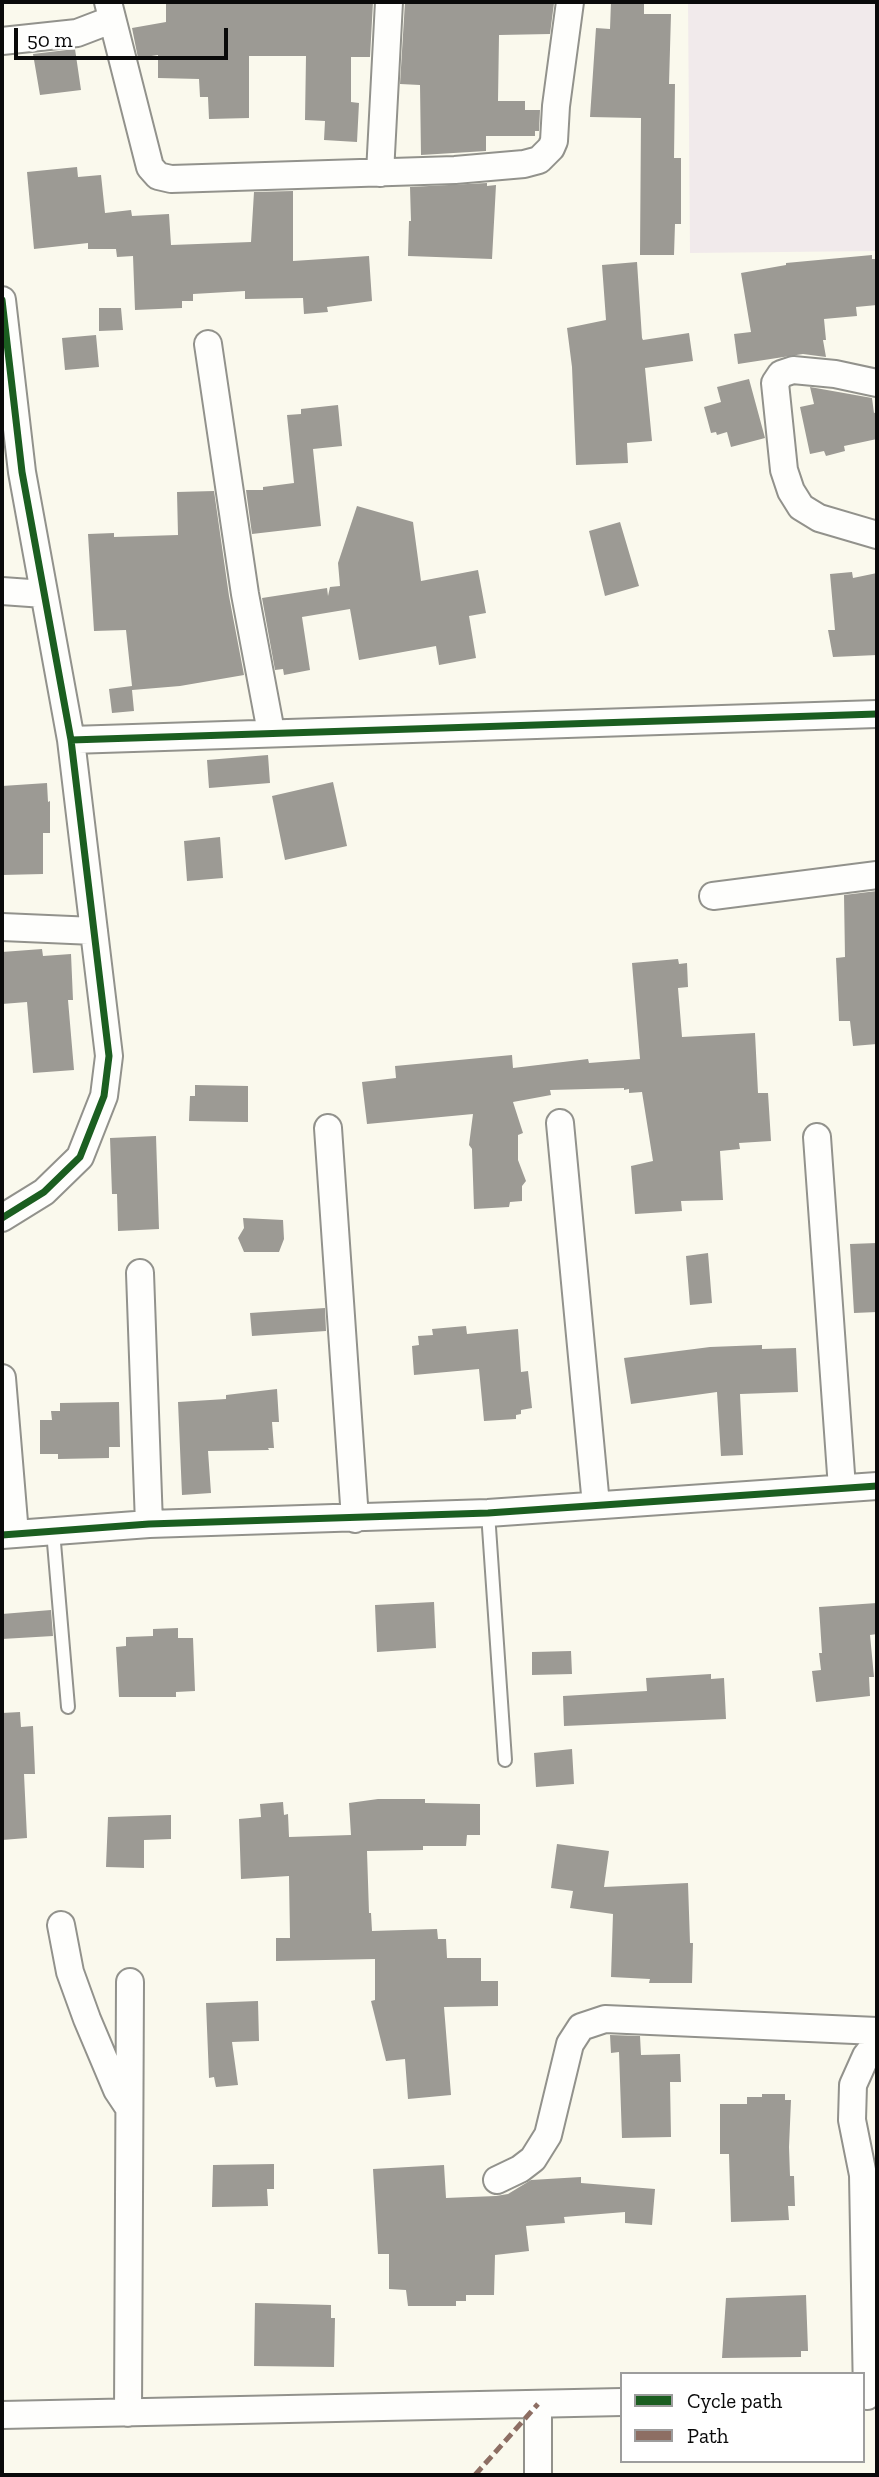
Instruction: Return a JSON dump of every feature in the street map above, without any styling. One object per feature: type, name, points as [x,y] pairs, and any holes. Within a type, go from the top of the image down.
[{"type":"street","points":[[380,173],[388,2]]},
{"type":"street","points":[[2,41],[78,33],[110,11],[150,167],[158,176],[172,179],[380,173],[524,164],[539,160],[554,141],[570,2]]},
{"type":"street","points":[[2,300],[12,472],[44,594],[71,740],[109,1056],[104,1096],[80,1157],[44,1192],[2,1218]]},
{"type":"street","points":[[208,344],[245,594],[271,732]]},
{"type":"street","points":[[877,383],[835,374],[793,370],[781,374],[775,383],[784,470],[791,491],[801,507],[819,518],[877,535]]},
{"type":"street","points":[[2,591],[44,594]]},
{"type":"street","points":[[71,740],[877,714]]},
{"type":"street","points":[[713,896],[877,875]]},
{"type":"street","points":[[2,927],[94,931]]},
{"type":"street","points":[[560,1123],[596,1505]]},
{"type":"street","points":[[328,1128],[355,1519]]},
{"type":"street","points":[[817,1137],[842,1489]]},
{"type":"street","points":[[139,1273],[149,1524]]},
{"type":"street","points":[[2,1378],[8,1534],[149,1524],[488,1513],[877,1486]]},
{"type":"street","points":[[61,1925],[71,1972],[87,2019],[117,2090],[130,2109]]},
{"type":"street","points":[[128,2413],[130,1982]]},
{"type":"street","points":[[497,2180],[533,2159],[548,2135],[570,2044],[581,2027],[605,2020],[877,2031]]},
{"type":"street","points":[[869,2396],[863,2175],[852,2120],[853,2085],[866,2056],[877,2042]]},
{"type":"street","points":[[2,2416],[620,2402]]},
{"type":"street","points":[[538,2404],[538,2475]]},
{"type":"lane","points":[[488,1513],[505,1760]]},
{"type":"lane","points":[[53,1531],[68,1707]]},
{"type":"shaded area","points":[[688,2],[877,2],[877,251],[690,253]]},
{"type":"building","points":[[166,2],[373,2],[370,57],[351,57],[351,102],[359,103],[357,142],[324,140],[325,121],[305,120],[306,56],[249,56],[249,118],[209,119],[208,97],[200,97],[199,79],[158,78],[158,55],[138,58],[132,28],[166,22]]},
{"type":"building","points":[[405,2],[554,3],[550,34],[499,35],[498,101],[525,101],[525,110],[540,110],[539,131],[535,131],[535,136],[486,136],[486,151],[421,155],[420,85],[400,84]]},
{"type":"building","points":[[611,2],[644,2],[644,14],[671,14],[669,84],[675,84],[674,158],[681,158],[681,224],[675,224],[674,255],[640,255],[641,118],[590,117],[596,28],[610,29]]},
{"type":"building","points":[[75,49],[81,90],[40,95],[33,54]]},
{"type":"building","points":[[77,167],[78,177],[101,175],[105,213],[131,210],[132,216],[169,214],[171,245],[251,242],[254,192],[293,191],[293,261],[369,256],[372,301],[327,307],[328,312],[304,314],[303,298],[245,299],[245,291],[193,294],[193,301],[182,301],[182,308],[135,310],[133,256],[117,257],[116,249],[88,249],[88,243],[34,249],[27,172]]},
{"type":"building","points":[[487,183],[487,186],[496,185],[492,259],[408,256],[410,187]]},
{"type":"building","points":[[872,255],[872,259],[877,259],[877,305],[856,307],[857,316],[824,319],[826,340],[823,340],[826,357],[803,354],[738,364],[734,334],[751,332],[741,273],[786,263]]},
{"type":"building","points":[[637,262],[643,340],[689,333],[693,361],[645,368],[652,441],[627,443],[628,463],[576,465],[572,367],[567,328],[606,320],[602,265]]},
{"type":"building","points":[[99,308],[121,308],[123,330],[99,331]]},
{"type":"building","points":[[96,335],[99,367],[65,370],[62,338]]},
{"type":"building","points":[[749,379],[765,438],[731,447],[727,432],[717,435],[716,432],[711,433],[704,407],[721,402],[717,387]]},
{"type":"building","points":[[810,387],[872,398],[874,413],[877,412],[877,439],[844,446],[845,451],[826,456],[824,451],[810,454],[800,407],[814,404]]},
{"type":"building","points":[[338,405],[342,446],[313,449],[321,526],[252,534],[246,490],[263,490],[263,487],[294,483],[287,415],[301,414],[301,409]]},
{"type":"building","points":[[214,491],[244,675],[180,686],[132,690],[134,711],[112,713],[109,689],[132,686],[126,630],[94,631],[88,534],[114,533],[114,537],[178,535],[177,492]]},
{"type":"building","points":[[357,506],[413,522],[421,581],[478,570],[486,613],[469,616],[476,658],[439,665],[436,646],[359,660],[350,609],[302,617],[310,670],[284,675],[283,669],[275,670],[262,598],[327,588],[328,596],[330,587],[340,586],[338,563]]},
{"type":"building","points":[[620,522],[639,586],[605,596],[589,531]]},
{"type":"building","points":[[852,572],[853,578],[877,573],[877,655],[833,657],[828,630],[835,630],[830,574]]},
{"type":"building","points":[[268,755],[270,783],[209,788],[207,760]]},
{"type":"building","points":[[333,782],[347,846],[285,860],[272,796]]},
{"type":"building","points":[[47,783],[50,833],[43,833],[43,874],[2,875],[2,786]]},
{"type":"building","points":[[220,837],[223,878],[187,881],[184,841]]},
{"type":"building","points":[[877,891],[877,1044],[853,1046],[850,1021],[839,1021],[836,958],[845,957],[844,895]]},
{"type":"building","points":[[42,949],[43,956],[71,954],[73,1000],[68,1000],[74,1070],[33,1073],[27,1002],[2,1004],[2,952]]},
{"type":"building","points":[[678,959],[679,964],[687,963],[688,987],[678,988],[682,1037],[755,1033],[758,1093],[768,1093],[771,1141],[739,1143],[740,1149],[720,1151],[723,1200],[681,1201],[682,1211],[635,1214],[631,1166],[653,1161],[642,1092],[629,1093],[629,1089],[550,1090],[551,1095],[513,1102],[523,1133],[518,1135],[518,1160],[526,1181],[522,1186],[522,1201],[510,1202],[509,1207],[474,1209],[472,1149],[469,1145],[473,1114],[367,1124],[362,1082],[396,1078],[395,1066],[512,1055],[513,1068],[588,1059],[589,1063],[640,1059],[632,963]]},
{"type":"building","points":[[195,1085],[248,1086],[248,1122],[189,1121],[190,1096],[195,1096]]},
{"type":"building","points":[[156,1136],[159,1229],[118,1231],[117,1194],[112,1194],[110,1138]]},
{"type":"building","points":[[243,1218],[283,1220],[284,1239],[279,1252],[244,1252],[238,1238],[244,1228]]},
{"type":"building","points":[[877,1243],[877,1312],[854,1313],[850,1244]]},
{"type":"building","points":[[708,1253],[712,1303],[690,1305],[686,1256]]},
{"type":"building","points":[[325,1308],[326,1331],[252,1336],[250,1313]]},
{"type":"building","points":[[466,1326],[467,1334],[518,1329],[521,1372],[528,1371],[532,1408],[521,1410],[516,1419],[484,1421],[479,1369],[414,1375],[412,1346],[419,1345],[418,1336],[433,1335],[432,1329]]},
{"type":"building","points":[[762,1345],[762,1349],[796,1348],[798,1392],[740,1394],[743,1455],[721,1456],[717,1392],[631,1404],[624,1358],[710,1347]]},
{"type":"building","points":[[277,1389],[279,1422],[272,1422],[274,1448],[208,1451],[211,1493],[182,1495],[178,1402],[226,1399],[226,1395]]},
{"type":"building","points":[[119,1402],[120,1447],[109,1447],[109,1458],[58,1459],[58,1454],[40,1454],[40,1420],[52,1420],[51,1411],[60,1411],[60,1403]]},
{"type":"building","points":[[434,1602],[436,1648],[377,1652],[375,1605]]},
{"type":"building","points":[[877,1603],[877,1634],[870,1635],[874,1677],[869,1677],[870,1696],[816,1702],[812,1671],[821,1670],[819,1607]]},
{"type":"building","points":[[51,1610],[53,1636],[2,1639],[2,1614]]},
{"type":"building","points":[[178,1628],[178,1638],[193,1638],[195,1691],[176,1692],[176,1697],[119,1697],[116,1647],[126,1646],[126,1637],[153,1636],[153,1629]]},
{"type":"building","points":[[571,1651],[572,1674],[532,1675],[532,1652]]},
{"type":"building","points":[[711,1674],[711,1679],[724,1678],[726,1719],[564,1726],[563,1696],[647,1691],[646,1678]]},
{"type":"building","points":[[20,1712],[21,1727],[33,1726],[35,1774],[24,1774],[27,1838],[2,1840],[2,1713]]},
{"type":"building","points":[[572,1749],[574,1784],[536,1787],[534,1753]]},
{"type":"building","points":[[378,1799],[425,1799],[425,1803],[480,1804],[480,1835],[467,1835],[466,1846],[423,1846],[423,1850],[367,1851],[372,1931],[437,1929],[438,1939],[446,1939],[447,1958],[481,1958],[481,1981],[498,1981],[498,2006],[444,2007],[451,2095],[408,2099],[405,2059],[386,2061],[371,2001],[375,2000],[375,1959],[276,1961],[276,1938],[290,1938],[289,1876],[241,1879],[239,1819],[261,1817],[260,1804],[283,1802],[284,1815],[288,1814],[289,1837],[351,1835],[349,1803]]},
{"type":"building","points":[[171,1815],[171,1839],[144,1840],[144,1868],[106,1867],[108,1817]]},
{"type":"building","points":[[557,1844],[609,1851],[604,1887],[688,1883],[690,1943],[693,1943],[692,1983],[649,1983],[650,1979],[611,1977],[613,1914],[570,1908],[573,1891],[551,1888]]},
{"type":"building","points":[[258,2001],[259,2041],[232,2042],[238,2085],[216,2087],[214,2077],[209,2078],[206,2003]]},
{"type":"building","points":[[610,2035],[640,2036],[641,2055],[680,2054],[681,2082],[670,2082],[671,2137],[622,2138],[619,2052],[611,2053]]},
{"type":"building","points":[[762,2094],[785,2094],[785,2100],[791,2100],[790,2176],[794,2176],[795,2206],[788,2206],[789,2220],[731,2222],[729,2154],[720,2154],[720,2104],[747,2104],[747,2097],[762,2097]]},
{"type":"building","points":[[274,2164],[274,2189],[267,2189],[268,2206],[212,2207],[213,2165]]},
{"type":"building","points":[[444,2165],[446,2198],[496,2196],[508,2194],[531,2180],[581,2177],[581,2183],[655,2189],[652,2225],[625,2223],[625,2212],[564,2217],[565,2223],[526,2226],[529,2251],[495,2255],[494,2295],[466,2295],[466,2301],[456,2301],[456,2306],[408,2306],[406,2290],[389,2289],[389,2254],[378,2254],[373,2169]]},
{"type":"building","points":[[806,2295],[808,2351],[801,2351],[801,2357],[722,2358],[726,2298]]},
{"type":"building","points":[[255,2303],[331,2305],[331,2318],[335,2318],[334,2367],[254,2366]]},
{"type":"marked path","points":[[475,2475],[538,2404]]},
{"type":"cycle path","points":[[2,300],[22,472],[71,740],[109,1056],[104,1096],[80,1157],[44,1192],[2,1218]]},
{"type":"cycle path","points":[[71,740],[877,714]]},
{"type":"cycle path","points":[[2,1535],[149,1524],[488,1513],[877,1486]]}]
